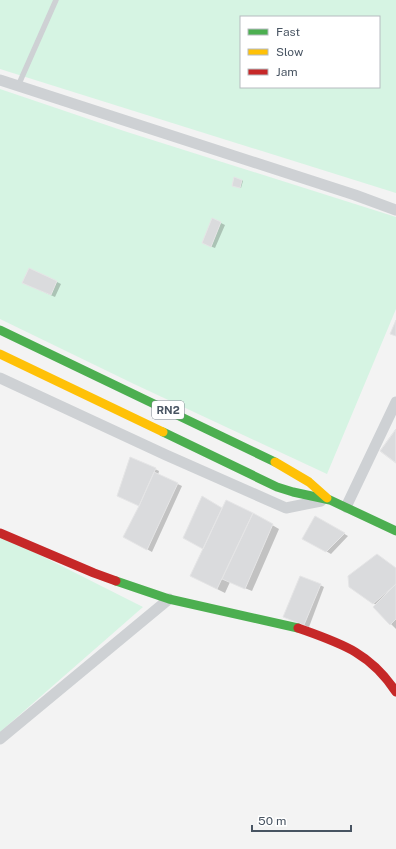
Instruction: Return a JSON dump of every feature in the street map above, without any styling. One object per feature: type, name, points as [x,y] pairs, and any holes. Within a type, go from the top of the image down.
[{"type":"main road","name":"RN2","points":[[0,330],[282,465],[309,482],[330,500]]},
{"type":"main road","name":"RN2","points":[[0,354],[278,487],[292,492],[330,500],[396,531]]},
{"type":"main road","points":[[0,533],[94,573],[169,599],[296,627],[343,644],[367,659],[387,678],[396,692]]},
{"type":"street","points":[[0,80],[396,210]]},
{"type":"street","points":[[0,378],[166,456],[286,508],[330,500]]},
{"type":"street","points":[[346,507],[396,402]]},
{"type":"street","points":[[0,739],[169,599]]},
{"type":"lane","points":[[18,86],[56,0]]},
{"type":"green space","points":[[0,0],[396,0],[396,193],[0,69]]},
{"type":"green space","points":[[0,89],[124,131],[396,217],[396,309],[327,474],[134,384],[0,319]]},
{"type":"green space","points":[[0,535],[143,607],[0,732]]},
{"type":"building","points":[[234,177],[242,180],[240,188],[232,186]]},
{"type":"building","points":[[212,218],[221,222],[211,247],[202,243]]},
{"type":"building","points":[[29,268],[57,281],[51,295],[22,283]]},
{"type":"building","points":[[396,320],[396,336],[390,334]]},
{"type":"building","points":[[396,429],[396,463],[380,451]]},
{"type":"building","points":[[396,429],[396,463],[380,451]]},
{"type":"building","points":[[130,457],[156,468],[139,506],[117,496]]},
{"type":"building","points":[[154,472],[178,483],[147,550],[123,537]]},
{"type":"building","points":[[202,496],[222,508],[203,549],[183,538]]},
{"type":"building","points":[[226,500],[253,513],[217,589],[190,576]]},
{"type":"building","points":[[253,513],[273,524],[245,589],[222,579]]},
{"type":"building","points":[[315,516],[345,533],[326,552],[302,539]]},
{"type":"building","points":[[377,554],[396,568],[396,584],[373,604],[349,587],[348,576]]},
{"type":"building","points":[[300,576],[321,584],[304,625],[283,617]]},
{"type":"building","points":[[396,584],[396,619],[390,625],[373,607]]},
{"type":"traffic: fast","points":[[0,330],[275,462]]},
{"type":"traffic: fast","points":[[163,432],[277,487],[330,500],[396,531]]},
{"type":"traffic: fast","points":[[116,581],[169,599],[298,628]]},
{"type":"traffic: slow","points":[[0,354],[163,432]]},
{"type":"traffic: slow","points":[[275,462],[309,482],[327,498]]},
{"type":"traffic: jam","points":[[0,533],[116,581]]},
{"type":"traffic: jam","points":[[298,628],[341,644],[365,658],[376,667],[396,692]]}]
